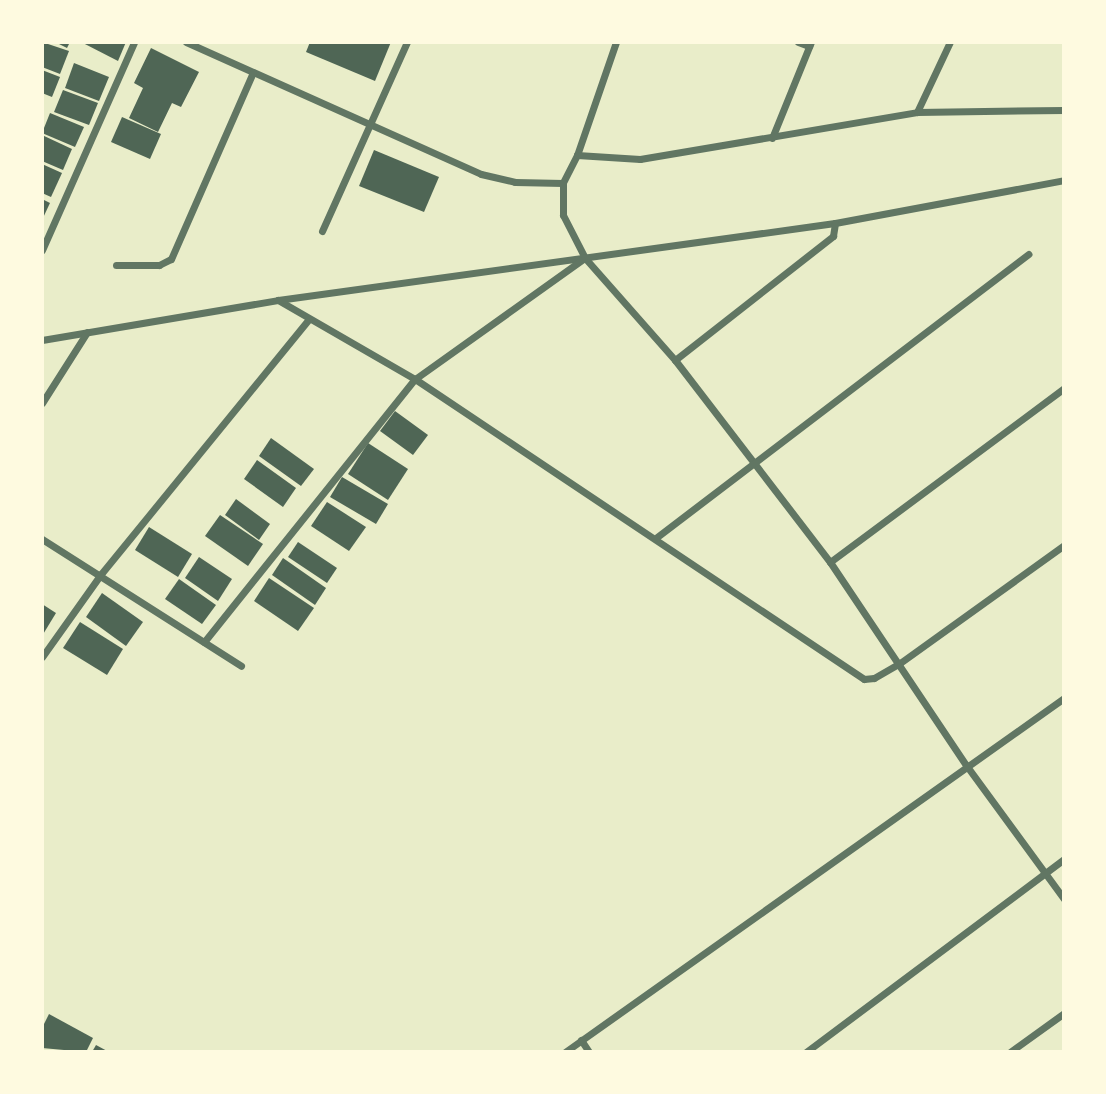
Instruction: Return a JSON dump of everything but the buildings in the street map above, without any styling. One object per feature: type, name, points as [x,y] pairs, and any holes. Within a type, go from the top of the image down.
[{"type":"street","points":[[42,250],[134,42]]},
{"type":"street","points":[[186,42],[202,45],[253,72],[481,174],[515,182],[563,183]]},
{"type":"street","points":[[322,231],[407,42]]},
{"type":"street","points":[[615,42],[578,155],[563,183],[563,215],[585,258],[675,360],[830,562],[966,765],[1064,899]]},
{"type":"street","points":[[772,138],[810,44],[798,42]]},
{"type":"street","points":[[917,112],[950,42]]},
{"type":"street","points":[[116,265],[159,265],[171,259],[253,72]]},
{"type":"street","points":[[578,155],[640,159],[917,112],[1064,110]]},
{"type":"street","points":[[42,340],[278,300],[835,223],[1064,180]]},
{"type":"street","points":[[675,360],[833,236],[835,223]]},
{"type":"street","points":[[657,537],[1028,254]]},
{"type":"street","points":[[204,642],[415,379],[585,258]]},
{"type":"street","points":[[278,300],[308,320],[415,379],[657,537],[864,679],[874,678],[900,663],[1064,545]]},
{"type":"street","points":[[42,657],[101,574],[308,320]]},
{"type":"street","points":[[42,403],[87,332]]},
{"type":"street","points":[[830,562],[1064,388]]},
{"type":"street","points":[[42,538],[241,666]]},
{"type":"street","points":[[565,1052],[1064,698]]},
{"type":"street","points":[[806,1052],[1064,859]]},
{"type":"street","points":[[1010,1052],[1064,1013]]},
{"type":"street","points":[[581,1041],[589,1052]]}]
